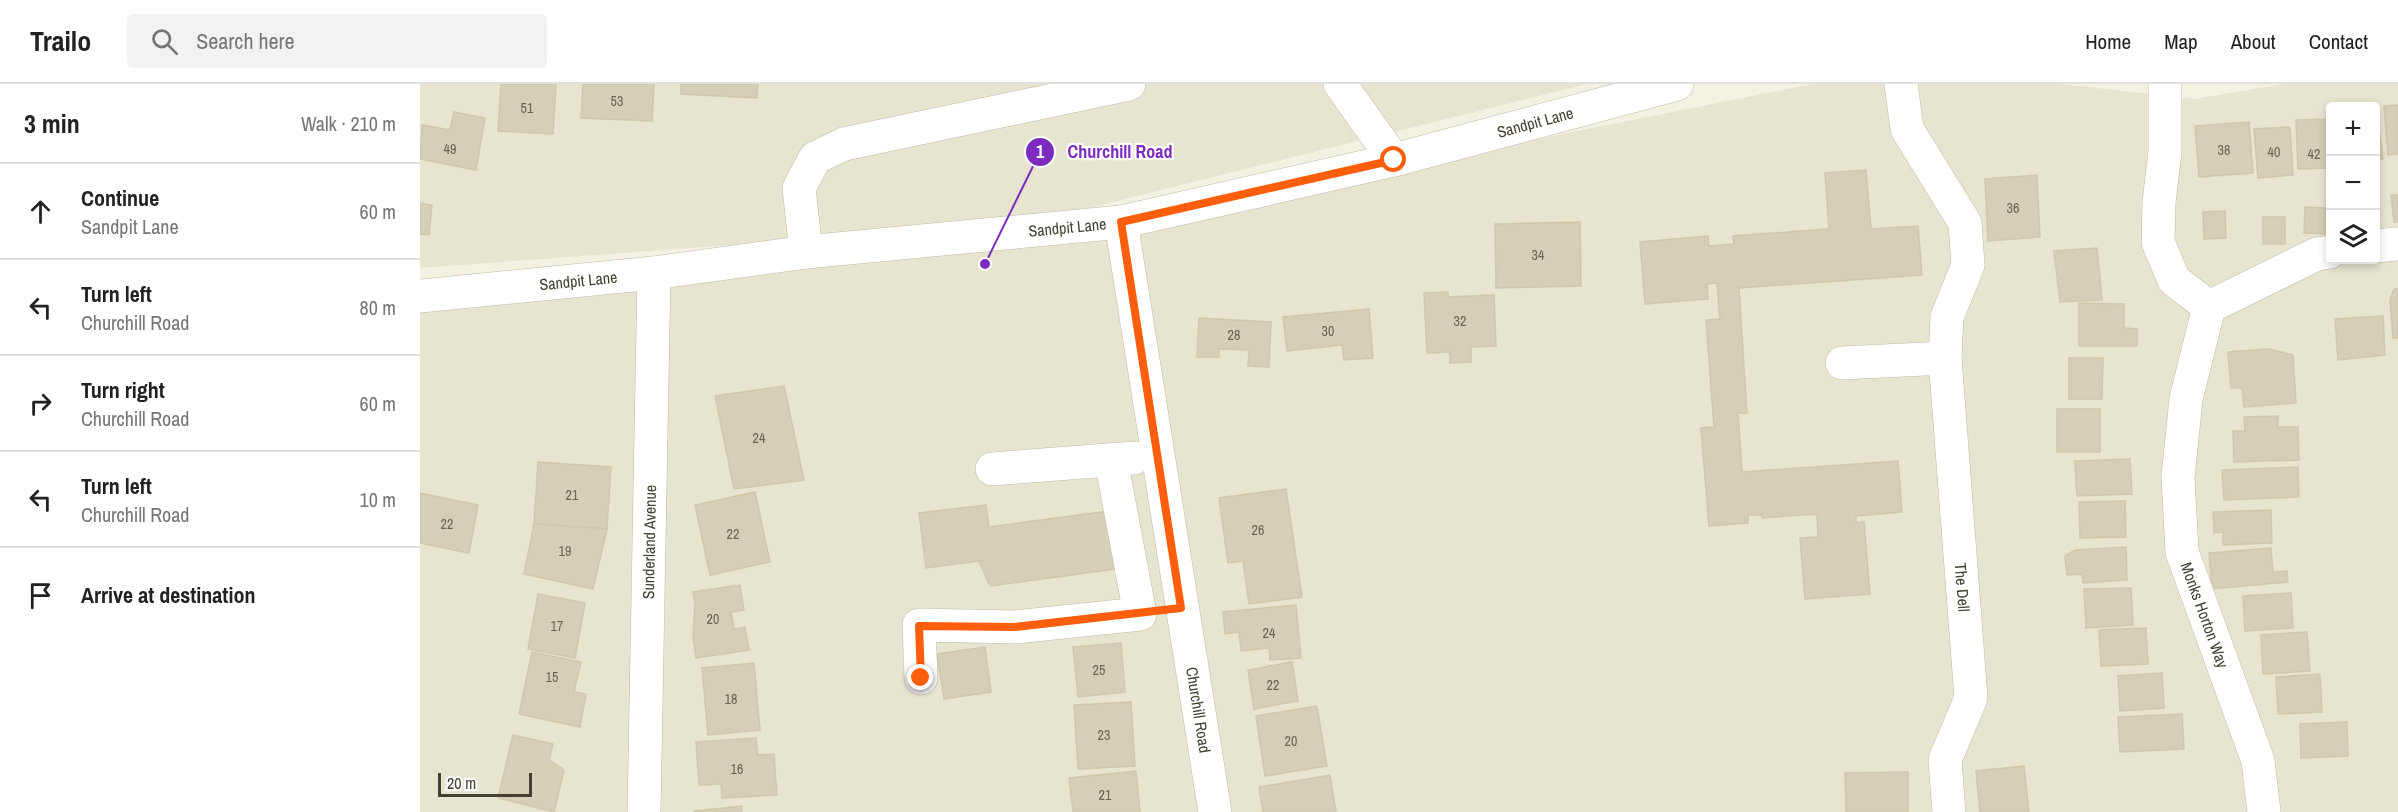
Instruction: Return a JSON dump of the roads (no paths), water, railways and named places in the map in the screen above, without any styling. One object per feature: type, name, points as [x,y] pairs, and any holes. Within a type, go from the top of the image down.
[{"type":"street","points":[[806,252],[799,188],[815,158],[844,144],[1129,84]]},
{"type":"street","points":[[1341,84],[1394,160]]},
{"type":"street","name":"Sandpit Lane","points":[[420,297],[654,273],[806,252],[1121,222],[1394,160],[1677,84]]},
{"type":"street","name":"The Dell","points":[[1901,84],[1907,129],[1965,223],[1968,265],[1947,317],[1945,358],[1971,698],[1945,760],[1949,812]]},
{"type":"street","points":[[2165,84],[2165,152],[2159,202],[2158,242],[2174,280],[2209,307],[2317,254],[2326,253]]},
{"type":"street","name":"Churchill Road","points":[[1121,222],[1215,812]]},
{"type":"street","name":"Sunderland Avenue","points":[[644,812],[654,273]]},
{"type":"street","name":"Monks Horton Way","points":[[2209,307],[2186,399],[2178,477],[2182,552],[2258,761],[2264,812]]},
{"type":"street","points":[[1842,363],[1945,358]]},
{"type":"street","points":[[992,469],[1158,455]]},
{"type":"street","points":[[1111,460],[1140,614]]},
{"type":"street","points":[[921,678],[919,626],[1015,627],[1181,608]]},
{"type":"place","name":"Churchill Road","points":[[985,264]]}]
